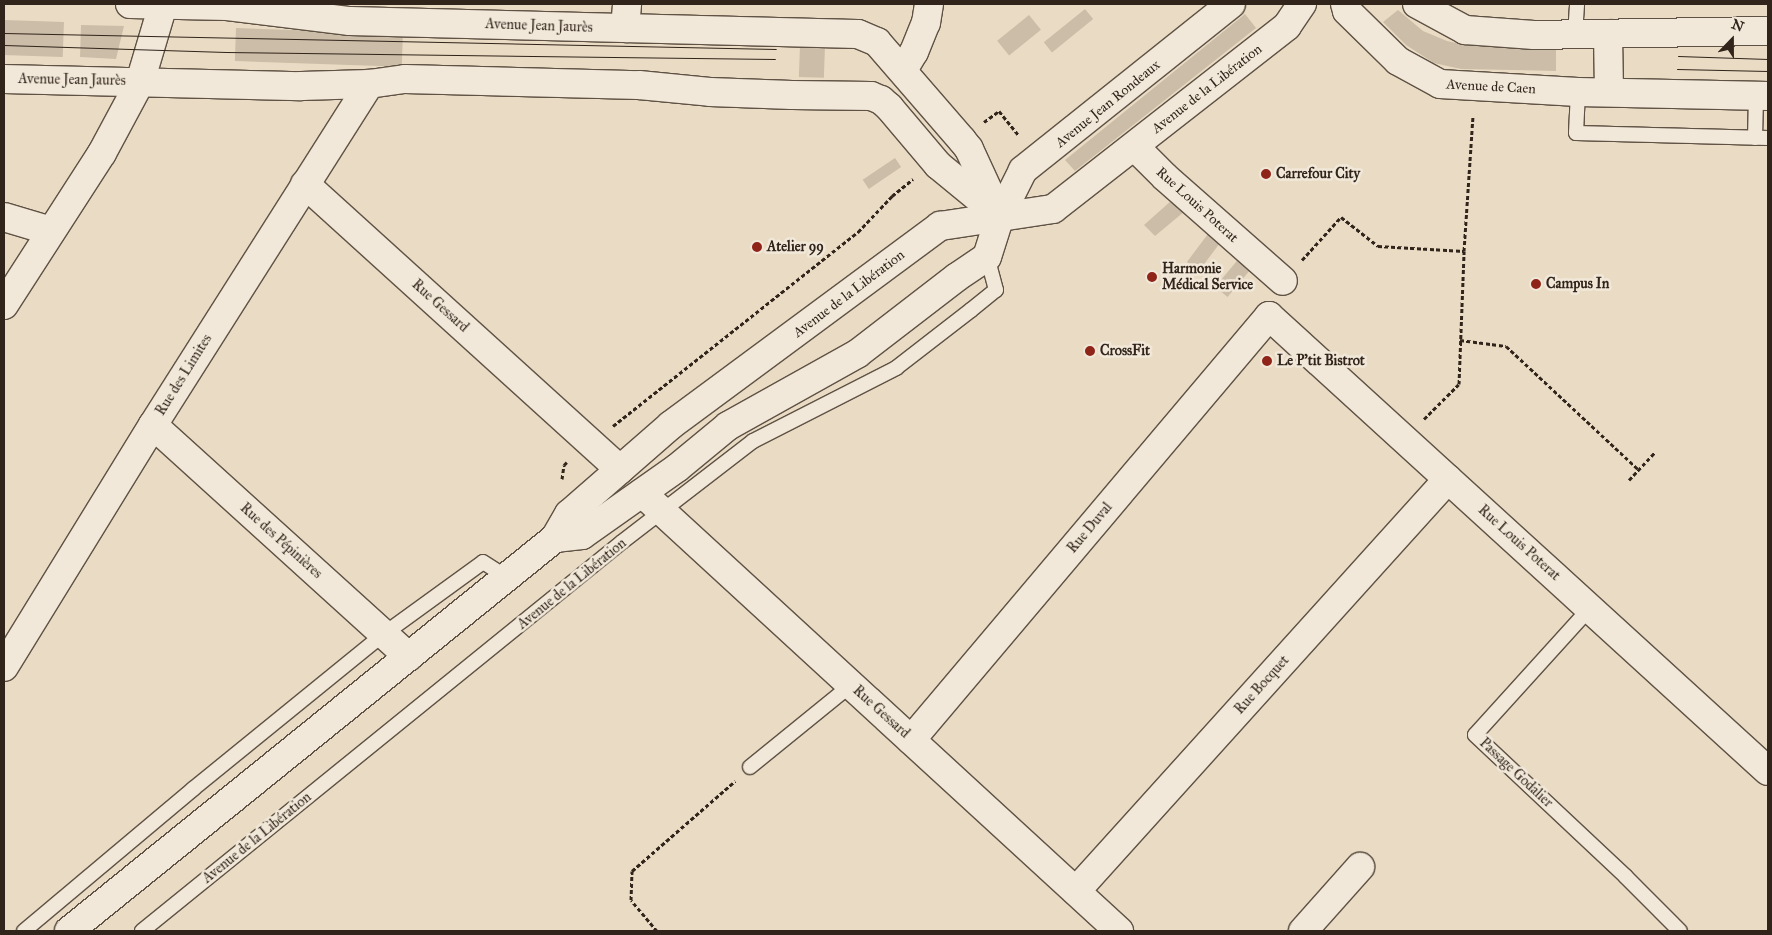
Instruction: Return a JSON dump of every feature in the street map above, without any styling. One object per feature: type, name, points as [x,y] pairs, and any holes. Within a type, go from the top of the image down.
[{"type":"main road","name":"Avenue Jean Jaurès","points":[[130,4],[227,6],[350,21],[626,16],[858,34],[877,42],[969,149],[1000,216]]},
{"type":"main road","points":[[555,538],[582,535],[677,468],[728,426],[857,354],[957,277],[987,257],[1000,216],[938,165],[881,100],[914,52],[926,24],[929,4]]},
{"type":"main road","name":"Avenue Jean Rondeaux","points":[[1000,216],[1023,170],[1122,93],[1231,4]]},
{"type":"main road","name":"Avenue de la Libération","points":[[69,931],[555,538],[569,514],[671,426],[940,226],[1053,210],[1287,26],[1302,4]]},
{"type":"main road","name":"Avenue de Caen","points":[[1345,4],[1348,11],[1398,61],[1440,84],[1578,92],[1762,96]]},
{"type":"main road","points":[[1417,4],[1465,30],[1534,35],[1768,31]]},
{"type":"main road","name":"Avenue Jean Jaurès","points":[[140,82],[163,5]]},
{"type":"main road","points":[[1608,34],[1609,92]]},
{"type":"main road","name":"Avenue Jean Jaurès","points":[[4,79],[301,86],[369,84],[405,78],[639,85],[710,92],[858,94],[881,100]]},
{"type":"main road","points":[[4,305],[102,153],[140,82]]},
{"type":"main road","name":"Rue des Limites","points":[[4,667],[152,425],[369,84]]},
{"type":"main road","name":"Rue Louis Poterat","points":[[1134,146],[1283,281]]},
{"type":"main road","name":"Rue Gessard","points":[[306,184],[620,470]]},
{"type":"main road","points":[[4,216],[51,231]]},
{"type":"main road","name":"Rue Louis Poterat","points":[[1269,316],[1768,771]]},
{"type":"main road","name":"Rue Duval","points":[[911,740],[1269,316]]},
{"type":"main road","name":"Rue des Pépinières","points":[[152,425],[409,656]]},
{"type":"main road","name":"Rue Bocquet","points":[[1076,891],[1448,479]]},
{"type":"main road","name":"Rue Gessard","points":[[642,493],[1119,931]]},
{"type":"main road","points":[[1303,931],[1360,867]]},
{"type":"lane","points":[[1575,34],[1577,4]]},
{"type":"lane","points":[[1578,92],[1576,133],[1762,138],[1762,96]]},
{"type":"lane","name":"Avenue de la Libération","points":[[142,931],[753,441],[896,368],[972,310],[996,290],[987,257]]},
{"type":"lane","points":[[24,931],[193,789],[384,634],[483,562],[506,576]]},
{"type":"lane","name":"Passage Godalier","points":[[1590,608],[1475,735],[1626,876],[1680,931]]},
{"type":"lane","points":[[750,767],[851,685]]},
{"type":"path","points":[[1404,439],[1459,384],[1464,251],[1474,86]]},
{"type":"path","points":[[564,465],[582,436],[858,232],[892,196]]},
{"type":"path","points":[[1283,281],[1341,217],[1378,246],[1464,251]]},
{"type":"path","points":[[1460,340],[1506,346],[1638,469]]},
{"type":"path","points":[[1629,480],[1655,452]]},
{"type":"path","points":[[657,931],[631,900],[632,871],[750,767]]},
{"type":"shaded area","points":[[1085,9],[1093,19],[1052,52],[1044,42]]},
{"type":"shaded area","points":[[1398,10],[1423,31],[1447,41],[1460,44],[1556,47],[1556,71],[1461,69],[1434,63],[1406,45],[1383,22]]},
{"type":"shaded area","points":[[1245,14],[1256,28],[1075,171],[1065,160]]},
{"type":"shaded area","points":[[1029,15],[1041,30],[1009,56],[997,41]]},
{"type":"shaded area","points":[[4,20],[64,22],[63,57],[4,55]]},
{"type":"shaded area","points":[[81,25],[124,26],[116,59],[80,57]]},
{"type":"shaded area","points":[[236,28],[403,34],[402,67],[235,61]]},
{"type":"shaded area","points":[[800,45],[825,46],[824,78],[799,77]]},
{"type":"shaded area","points":[[895,158],[901,167],[869,189],[863,180]]},
{"type":"shaded area","points":[[1172,200],[1185,211],[1155,236],[1144,225]]},
{"type":"shaded area","points":[[1211,230],[1223,239],[1199,271],[1187,262]]},
{"type":"shaded area","points":[[1241,256],[1253,266],[1228,297],[1215,287]]},
{"type":"tram line","points":[[4,33],[776,49]]},
{"type":"tram line","points":[[4,45],[226,52],[775,59]]},
{"type":"tram line","points":[[1678,56],[1768,59]]},
{"type":"tram line","points":[[1677,69],[1768,71]]},
{"type":"place","name":"Carrefour City","points":[[1266,174]]},
{"type":"place","name":"Atelier 99","points":[[757,247]]},
{"type":"place","name":"Harmonie Médical Service","points":[[1152,277]]},
{"type":"place","name":"Campus In","points":[[1536,284]]},
{"type":"place","name":"CrossFit","points":[[1090,351]]},
{"type":"place","name":"Le P'tit Bistrot","points":[[1267,361]]}]
